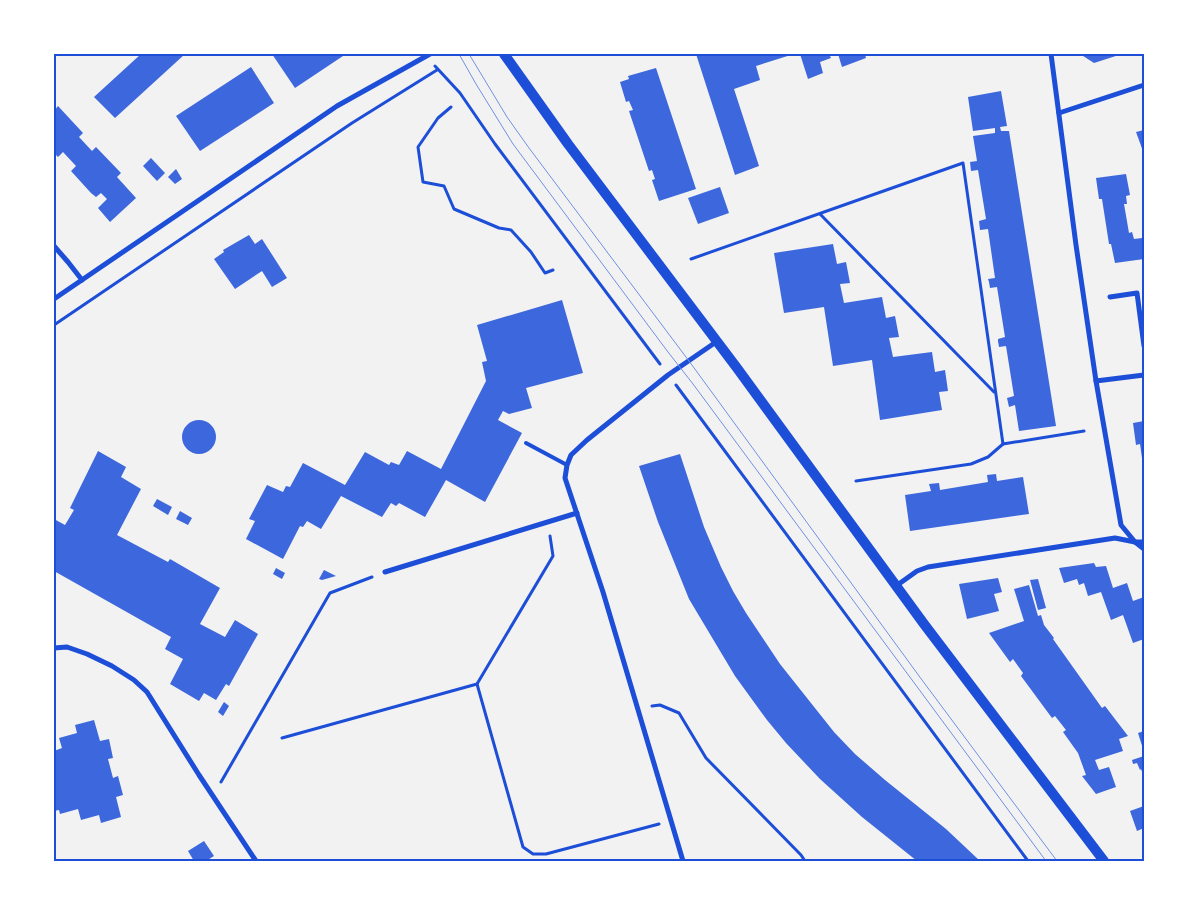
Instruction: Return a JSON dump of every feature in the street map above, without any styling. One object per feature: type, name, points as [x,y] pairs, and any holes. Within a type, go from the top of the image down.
[{"type":"main road","points":[[504,54],[568,144],[896,586],[1104,861]]},
{"type":"street","points":[[54,299],[337,106],[430,54]]},
{"type":"street","points":[[1050,54],[1096,381],[1121,525],[1135,542],[1144,549]]},
{"type":"street","points":[[1059,112],[1144,85]]},
{"type":"street","points":[[54,246],[82,280]]},
{"type":"street","points":[[1110,297],[1137,293],[1144,346]]},
{"type":"street","points":[[683,861],[603,592],[566,478],[567,465],[571,455],[587,440],[668,375],[716,342]]},
{"type":"street","points":[[1096,381],[1144,375]]},
{"type":"street","points":[[384,572],[577,513]]},
{"type":"street","points":[[896,586],[917,571],[928,567],[1115,538],[1144,542]]},
{"type":"street","points":[[54,648],[67,647],[87,654],[112,666],[134,680],[147,692],[256,861]]},
{"type":"lane","points":[[526,443],[567,465]]},
{"type":"path","points":[[54,325],[352,123],[437,70],[460,93],[495,144],[661,365]]},
{"type":"path","points":[[452,107],[438,118],[418,147],[423,182],[444,186],[454,209],[499,228],[511,230],[531,252],[545,273],[553,270]]},
{"type":"path","points":[[691,260],[963,163],[1003,444]]},
{"type":"path","points":[[820,214],[995,393]]},
{"type":"path","points":[[675,384],[1028,861]]},
{"type":"path","points":[[856,481],[971,464],[988,457],[1003,444],[1084,431]]},
{"type":"path","points":[[282,738],[477,684],[553,556],[548,522]]},
{"type":"path","points":[[213,796],[330,593],[384,572]]},
{"type":"path","points":[[477,684],[523,847],[533,854],[546,854],[649,826],[672,822]]},
{"type":"path","points":[[638,709],[660,705],[679,713],[706,758],[805,861]]},
{"type":"building","points":[[141,54],[185,54],[115,118],[94,97]]},
{"type":"building","points":[[272,54],[346,54],[295,88]]},
{"type":"building","points":[[696,54],[794,54],[756,66],[760,80],[734,89],[759,166],[735,175]]},
{"type":"building","points":[[800,54],[829,54],[831,58],[820,62],[823,73],[808,79]]},
{"type":"building","points":[[838,54],[865,54],[866,58],[842,67]]},
{"type":"building","points":[[1080,54],[1122,54],[1094,63]]},
{"type":"building","points":[[251,67],[274,103],[200,151],[176,116]]},
{"type":"building","points":[[656,68],[696,189],[659,201],[652,180],[655,179],[652,170],[649,171],[629,111],[633,110],[629,101],[626,102],[620,82],[629,79],[628,76]]},
{"type":"building","points":[[1001,91],[1007,126],[1000,127],[1001,131],[1009,131],[1056,426],[1019,431],[1015,405],[1009,407],[1007,398],[1014,396],[1006,346],[999,347],[998,341],[998,339],[1005,337],[997,287],[990,288],[988,279],[995,278],[988,229],[980,230],[979,221],[986,219],[978,170],[971,171],[970,162],[977,161],[973,136],[995,133],[995,128],[973,131],[968,97]]},
{"type":"building","points":[[58,106],[83,133],[79,137],[92,151],[96,147],[121,173],[117,177],[136,198],[110,222],[98,208],[107,199],[101,193],[96,197],[91,193],[71,171],[76,166],[63,152],[58,157],[54,153],[54,111]]},
{"type":"building","points":[[1144,130],[1144,154],[1136,132]]},
{"type":"building","points":[[151,158],[165,173],[157,181],[143,166]]},
{"type":"building","points":[[176,169],[182,179],[175,184],[168,177]]},
{"type":"building","points":[[1126,174],[1130,195],[1126,196],[1127,204],[1124,204],[1129,233],[1132,232],[1134,239],[1142,238],[1144,259],[1115,263],[1111,244],[1109,244],[1102,199],[1099,199],[1096,178]]},
{"type":"building","points":[[720,187],[729,213],[698,224],[688,198]]},
{"type":"building","points":[[249,235],[255,244],[262,239],[287,278],[272,287],[262,271],[235,289],[214,259],[224,252],[223,250]]},
{"type":"building","points":[[833,244],[837,264],[846,262],[850,283],[840,284],[844,303],[882,297],[886,318],[895,316],[899,337],[889,338],[893,357],[932,352],[935,372],[945,370],[948,391],[939,392],[942,410],[880,420],[872,360],[833,366],[824,307],[784,313],[774,253]]},
{"type":"building","points":[[562,300],[583,373],[526,388],[532,408],[509,414],[503,411],[498,420],[522,433],[485,502],[446,480],[425,517],[399,503],[396,506],[391,503],[382,517],[341,496],[321,529],[307,521],[303,527],[300,526],[283,559],[246,539],[255,521],[249,519],[267,485],[283,492],[286,486],[290,487],[303,463],[345,485],[365,452],[389,465],[391,462],[399,465],[407,451],[441,469],[486,381],[482,362],[487,361],[477,325]]},
{"type":"building","points":[[199,420],[206,421],[211,425],[215,430],[215,444],[211,449],[206,453],[199,454],[192,453],[187,449],[183,444],[182,437],[183,430],[187,425],[192,421]]},
{"type":"building","points":[[1144,421],[1143,465],[1140,444],[1136,445],[1133,423]]},
{"type":"building","points":[[98,451],[126,467],[121,477],[141,489],[117,535],[168,562],[170,559],[220,588],[200,624],[225,637],[235,620],[258,634],[229,686],[226,684],[216,700],[204,693],[199,701],[170,684],[183,659],[165,649],[171,637],[54,571],[54,519],[65,525],[74,510],[70,508]]},
{"type":"building","points":[[680,454],[704,527],[721,567],[746,613],[780,664],[834,732],[855,754],[946,829],[980,861],[917,861],[862,817],[820,779],[767,720],[735,676],[689,599],[658,522],[639,466]]},
{"type":"building","points":[[996,474],[997,481],[1023,477],[1029,514],[910,531],[905,495],[931,491],[929,484],[939,483],[940,490],[988,482],[987,475]]},
{"type":"building","points":[[157,499],[172,507],[168,515],[153,506]]},
{"type":"building","points":[[180,511],[192,518],[188,525],[176,519]]},
{"type":"building","points":[[1094,563],[1096,567],[1106,566],[1113,588],[1127,583],[1133,601],[1144,597],[1144,639],[1133,643],[1123,615],[1111,620],[1101,592],[1088,596],[1084,583],[1079,585],[1077,579],[1064,583],[1059,568]]},
{"type":"building","points":[[276,568],[285,573],[282,579],[273,574]]},
{"type":"building","points":[[324,570],[336,576],[322,580],[319,579]]},
{"type":"building","points":[[998,578],[1002,592],[994,594],[999,611],[967,619],[959,584]]},
{"type":"building","points":[[1038,579],[1046,608],[1038,610],[1030,580]]},
{"type":"building","points":[[1029,585],[1038,616],[1041,615],[1044,625],[1053,639],[1102,708],[1105,706],[1128,736],[1119,739],[1123,751],[1095,760],[1099,770],[1109,767],[1116,787],[1096,794],[1082,776],[1086,775],[1078,753],[1063,732],[1066,730],[1055,716],[1052,718],[1021,676],[1023,673],[1013,659],[1010,662],[989,633],[1024,621],[1014,589]]},
{"type":"building","points":[[224,702],[229,706],[223,716],[218,712]]},
{"type":"building","points":[[94,720],[100,741],[109,739],[113,758],[108,759],[113,778],[118,776],[123,795],[116,797],[121,817],[101,823],[99,815],[81,820],[78,809],[60,814],[59,810],[54,811],[54,751],[62,748],[59,738],[77,733],[75,725]]},
{"type":"building","points":[[1144,731],[1144,752],[1138,733]]},
{"type":"building","points":[[1144,756],[1144,777],[1137,763],[1133,764],[1132,760]]},
{"type":"building","points":[[1144,806],[1144,828],[1137,831],[1130,811]]},
{"type":"building","points":[[204,841],[214,856],[206,861],[194,861],[188,851]]},
{"type":"tram line","points":[[459,54],[513,144],[1046,861]]},
{"type":"tram line","points":[[469,54],[507,117],[529,148],[689,361],[1057,861]]}]
